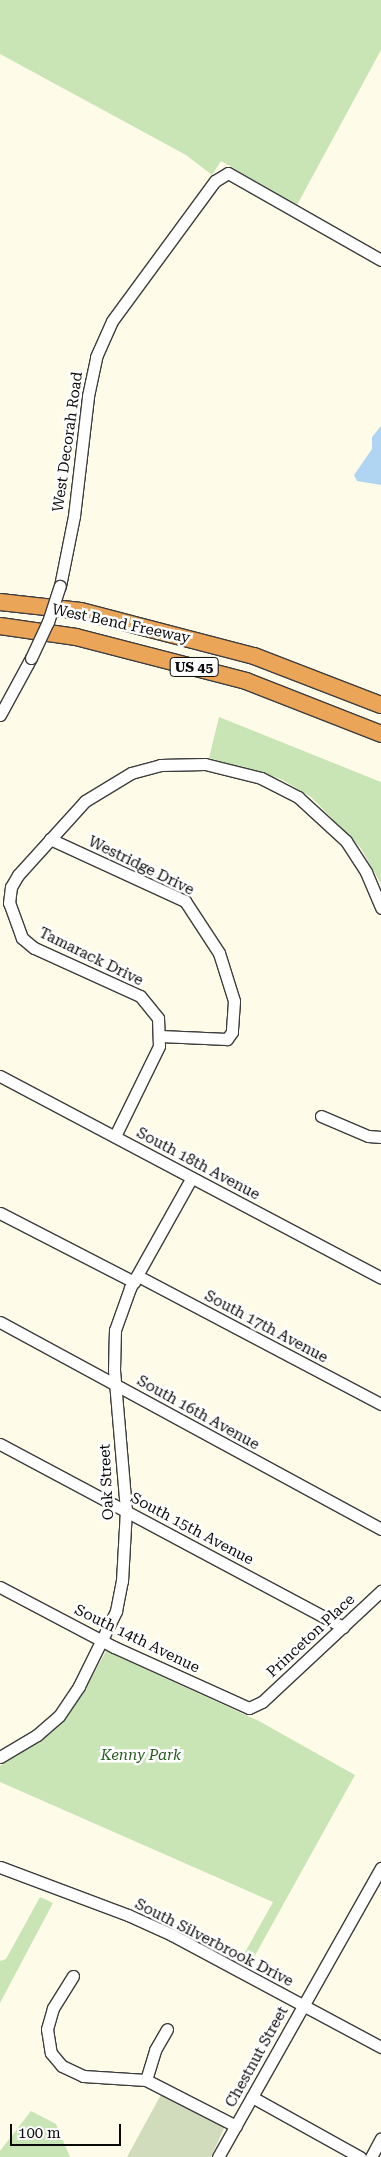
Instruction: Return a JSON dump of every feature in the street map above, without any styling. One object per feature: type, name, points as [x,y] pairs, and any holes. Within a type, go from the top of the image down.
[{"type":"highway","name":"West Bend Freeway","points":[[0,602],[81,612],[254,656],[381,705]]},
{"type":"highway","name":"West Bend Freeway","points":[[0,626],[76,637],[238,678],[381,734]]},
{"type":"street","name":"West Decorah Road","points":[[0,714],[31,658],[48,622],[60,586],[74,516],[88,396],[96,357],[112,320],[216,182],[228,173],[381,260]]},
{"type":"street","name":"Tamarack Drive","points":[[115,1136],[154,1060],[160,1036],[158,1018],[140,996],[34,948],[18,932],[9,904],[11,887],[50,839],[85,801],[131,773],[160,765],[205,764],[261,778],[305,803],[346,841],[366,872],[381,908]]},
{"type":"street","name":"Westridge Drive","points":[[50,839],[186,901],[192,906],[218,953],[234,1001],[232,1032],[227,1039],[160,1036]]},
{"type":"street","name":"South 18th Avenue","points":[[0,1076],[115,1136],[191,1179],[381,1278]]},
{"type":"street","points":[[320,1116],[368,1136],[381,1137]]},
{"type":"street","name":"Oak Street","points":[[0,1757],[37,1735],[59,1716],[80,1686],[116,1611],[122,1581],[126,1510],[116,1385],[115,1330],[136,1279],[191,1179]]},
{"type":"street","name":"South 17th Avenue","points":[[0,1213],[136,1279],[381,1403]]},
{"type":"street","name":"South 16th Avenue","points":[[0,1322],[381,1529]]},
{"type":"street","name":"South 15th Avenue","points":[[0,1444],[343,1627]]},
{"type":"street","name":"South 14th Avenue","points":[[0,1587],[103,1641],[249,1708],[262,1702]]},
{"type":"street","name":"Princeton Place","points":[[262,1702],[381,1592]]},
{"type":"street","name":"South Silverbrook Drive","points":[[0,1867],[154,1927],[381,2047]]},
{"type":"street","name":"Chestnut Street","points":[[218,2157],[381,1868]]},
{"type":"street","points":[[73,1976],[50,2018],[47,2038],[52,2053],[62,2066],[82,2076],[146,2080],[236,2126]]},
{"type":"street","points":[[146,2080],[155,2050],[167,2029]]},
{"type":"street","points":[[252,2097],[360,2157]]},
{"type":"street","points":[[371,2157],[381,2138]]},
{"type":"green space","points":[[0,0],[381,0],[381,50],[297,205],[221,161],[212,175],[186,155],[0,54]]},
{"type":"green space","points":[[219,717],[381,782],[381,884],[360,847],[311,797],[281,779],[209,758]]},
{"type":"green space","name":"Kenny Park","points":[[106,1651],[259,1721],[355,1775],[248,1968],[239,1963],[273,1902],[0,1782],[0,1766],[60,1722],[81,1697]]},
{"type":"green space","points":[[40,1897],[53,1903],[0,2003],[0,1961],[6,1959]]},
{"type":"green space","points":[[163,2091],[225,2126],[211,2157],[127,2157]]},
{"type":"green space","points":[[31,2111],[56,2124],[70,2157],[0,2157],[0,2151]]},
{"type":"water","points":[[381,426],[381,485],[357,481],[354,475],[372,449],[372,437]]}]
